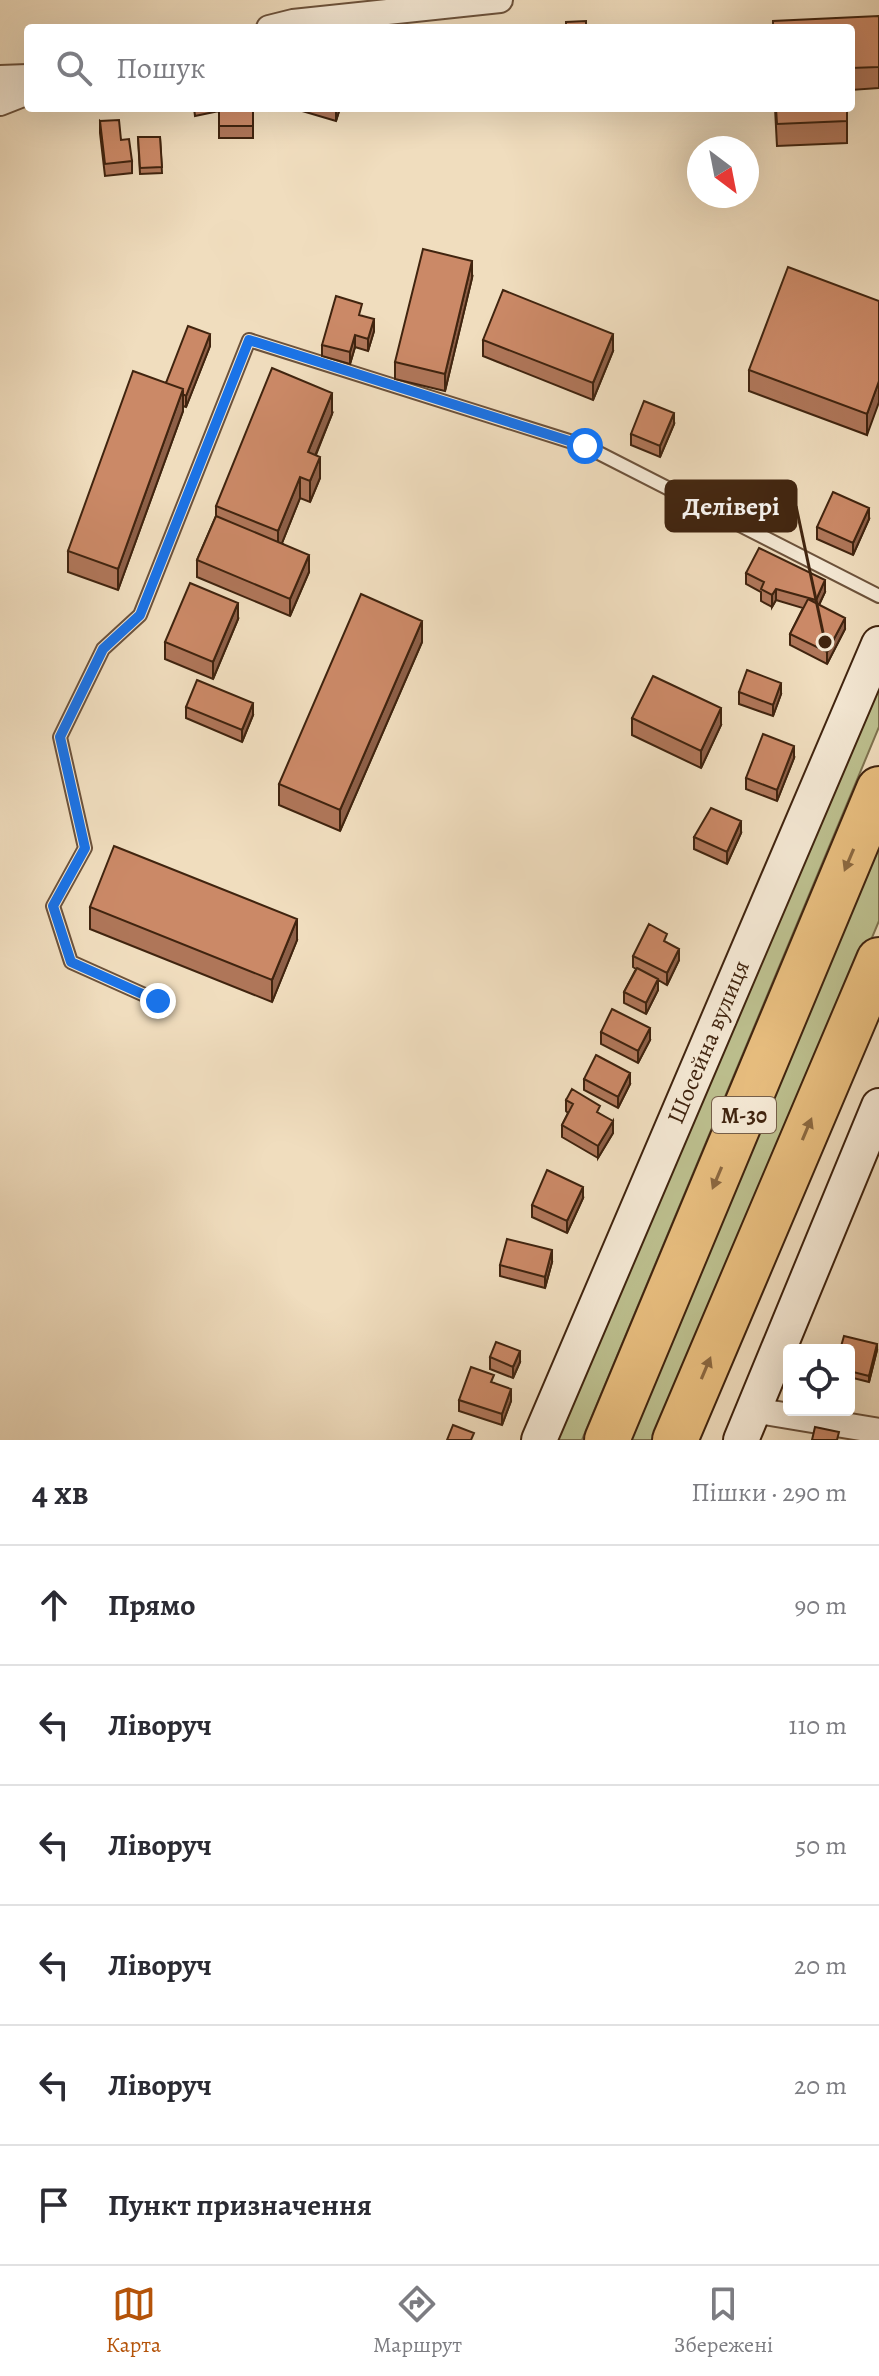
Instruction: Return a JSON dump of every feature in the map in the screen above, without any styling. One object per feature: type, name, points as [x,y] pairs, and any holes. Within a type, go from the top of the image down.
[{"type":"highway","name":"М-30","points":[[607,1440],[879,789]]},
{"type":"highway","name":"М-30","points":[[675,1440],[879,960]]},
{"type":"street","points":[[285,24],[500,0]]},
{"type":"street","points":[[0,78],[24,77]]},
{"type":"street","points":[[0,103],[24,94]]},
{"type":"street","name":"Шосейна вулиця","points":[[539,1440],[879,644]]},
{"type":"street","points":[[879,1106],[747,1425],[879,1431]]},
{"type":"lane","points":[[158,1001],[71,962],[53,906],[85,848],[60,737],[103,649],[140,615],[249,340],[585,446],[879,596]]},
{"type":"green space","points":[[879,671],[879,727],[582,1440],[556,1440]]},
{"type":"green space","points":[[879,834],[879,921],[661,1440],[627,1440]]},
{"type":"building","points":[[879,16],[879,67],[855,68],[855,24],[773,24],[773,21]]},
{"type":"building","points":[[586,21],[586,24],[566,24]]},
{"type":"building","points":[[219,112],[253,112],[253,126],[219,126]]},
{"type":"building","points":[[776,112],[847,112],[847,121],[777,124]]},
{"type":"building","points":[[119,120],[121,140],[129,139],[132,161],[105,164],[100,121]]},
{"type":"building","points":[[138,137],[160,137],[162,167],[140,168]]},
{"type":"building","points":[[423,249],[472,261],[445,374],[395,362]]},
{"type":"building","points":[[788,267],[879,301],[879,381],[867,414],[749,370]]},
{"type":"building","points":[[503,290],[613,334],[593,383],[483,340]]},
{"type":"building","points":[[336,296],[362,304],[359,315],[374,319],[368,339],[355,335],[350,352],[322,345]]},
{"type":"building","points":[[188,326],[210,334],[186,396],[183,389],[166,383]]},
{"type":"building","points":[[272,368],[332,393],[308,452],[320,457],[310,481],[300,477],[278,531],[216,506]]},
{"type":"building","points":[[133,371],[183,389],[118,569],[68,551]]},
{"type":"building","points":[[644,401],[674,413],[660,446],[631,434]]},
{"type":"building","points":[[833,492],[869,508],[853,543],[817,527]]},
{"type":"building","points":[[216,516],[309,555],[290,599],[197,560]]},
{"type":"building","points":[[759,548],[825,580],[816,600],[776,589],[772,595],[761,589],[764,582],[746,573]]},
{"type":"building","points":[[190,583],[238,603],[213,662],[165,642]]},
{"type":"building","points":[[361,594],[422,621],[340,810],[279,784]]},
{"type":"building","points":[[808,599],[845,618],[827,652],[790,634]]},
{"type":"building","points":[[747,670],[781,683],[773,705],[739,692]]},
{"type":"building","points":[[653,676],[721,708],[701,751],[632,718]]},
{"type":"building","points":[[197,680],[253,703],[242,730],[186,707]]},
{"type":"building","points":[[763,734],[794,746],[777,790],[746,778]]},
{"type":"building","points":[[711,808],[741,821],[727,852],[694,837]]},
{"type":"building","points":[[114,846],[297,919],[272,980],[90,907]]},
{"type":"building","points":[[649,924],[667,934],[664,941],[679,949],[667,973],[633,956]]},
{"type":"building","points":[[637,968],[658,979],[646,1003],[624,992]]},
{"type":"building","points":[[612,1009],[650,1028],[638,1051],[601,1032]]},
{"type":"building","points":[[596,1055],[630,1073],[618,1097],[584,1079]]},
{"type":"building","points":[[572,1089],[600,1106],[597,1112],[613,1121],[598,1146],[562,1125],[573,1104],[566,1100]]},
{"type":"building","points":[[547,1170],[583,1187],[567,1221],[532,1205]]},
{"type":"building","points":[[507,1239],[552,1250],[545,1277],[500,1265]]},
{"type":"building","points":[[844,1336],[877,1344],[869,1376],[855,1372],[855,1344],[842,1344]]},
{"type":"building","points":[[496,1342],[520,1351],[513,1367],[490,1357]]},
{"type":"building","points":[[471,1367],[494,1375],[491,1382],[511,1389],[502,1414],[459,1400]]},
{"type":"building","points":[[453,1425],[474,1433],[471,1440],[447,1440]]},
{"type":"building","points":[[815,1427],[839,1432],[837,1440],[812,1440]]},
{"type":"place","name":"Делівері","points":[[825,642]]},
{"type":"route","points":[[158,1001],[71,962],[53,906],[85,848],[60,737],[103,649],[140,615],[249,340],[585,446]]}]
